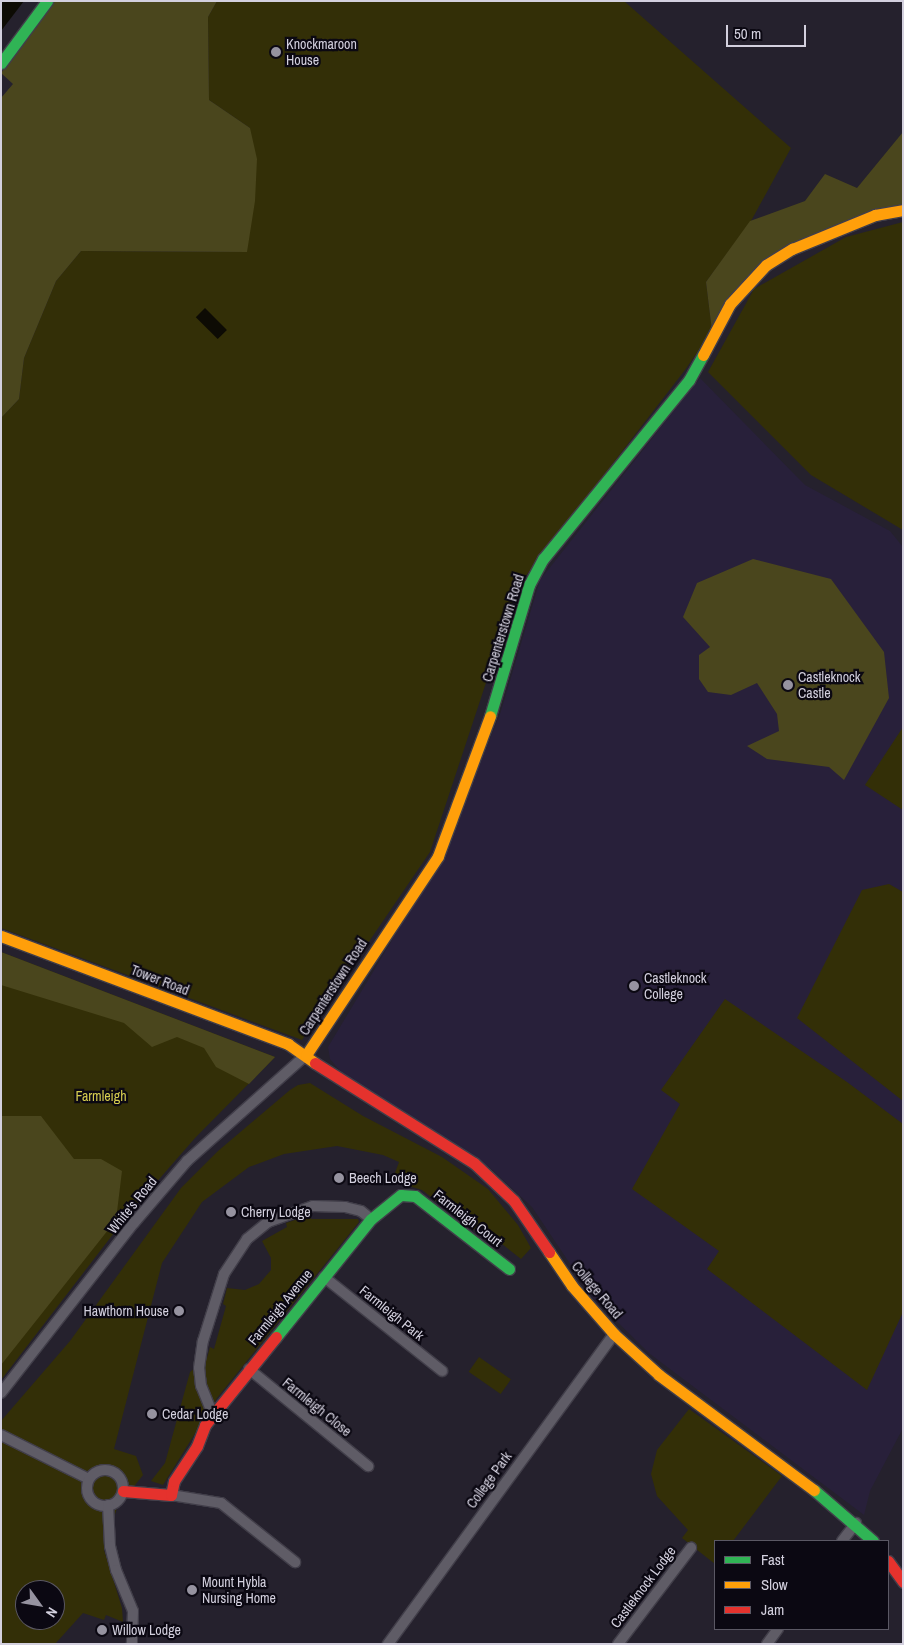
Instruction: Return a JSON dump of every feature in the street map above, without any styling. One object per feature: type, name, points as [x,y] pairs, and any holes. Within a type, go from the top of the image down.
[{"type":"street","points":[[1,63],[47,1]]},
{"type":"street","name":"Carpenterstown Road","points":[[306,1055],[438,856],[488,724],[529,585],[544,558],[689,380],[730,304],[766,265],[792,249],[875,215],[903,210]]},
{"type":"street","name":"Tower Road","points":[[1,936],[288,1044],[306,1055]]},
{"type":"street","name":"College Road","points":[[306,1055],[339,1080],[474,1163],[514,1201],[572,1286],[614,1334],[659,1375],[750,1438],[856,1523],[872,1540]]},
{"type":"street","name":"White's Road","points":[[1,1393],[134,1223],[187,1161],[306,1055]]},
{"type":"street","name":"Farmleigh Avenue","points":[[171,1495],[174,1481],[213,1415],[249,1369],[371,1219],[401,1195],[408,1193]]},
{"type":"street","name":"Farmleigh Court","points":[[408,1193],[509,1269]]},
{"type":"street","points":[[213,1415],[201,1386],[199,1368],[203,1341],[224,1274],[247,1239],[268,1222],[314,1206],[345,1207],[361,1211],[371,1219]]},
{"type":"street","name":"Farmleigh Park","points":[[324,1277],[442,1371]]},
{"type":"street","name":"College Park","points":[[388,1644],[614,1334]]},
{"type":"street","name":"Farmleigh Close","points":[[249,1369],[368,1466]]},
{"type":"street","points":[[1,1435],[89,1479]]},
{"type":"street","points":[[109,1470],[120,1478],[123,1491],[115,1503],[108,1505],[95,1502],[90,1497],[89,1479],[95,1472],[109,1470]]},
{"type":"street","points":[[123,1491],[171,1495],[221,1504],[295,1562]]},
{"type":"street","points":[[108,1505],[110,1546],[133,1611],[132,1644]]},
{"type":"street","points":[[843,1540],[856,1523]]},
{"type":"street","name":"Castleknock Lodge","points":[[618,1644],[691,1548]]},
{"type":"street","points":[[889,1562],[903,1582]]},
{"type":"street","points":[[767,1644],[777,1630]]},
{"type":"shaded area","points":[[1,1],[24,1],[1,31]]},
{"type":"shaded area","points":[[55,1],[217,1],[208,17],[209,100],[250,128],[257,159],[255,201],[247,252],[81,251],[56,281],[24,358],[19,399],[1,418],[1,98],[13,84],[1,73]]},
{"type":"shaded area","points":[[903,132],[903,205],[790,244],[712,331],[706,282],[750,221],[805,201],[825,174],[857,188]]},
{"type":"shaded area","points":[[205,308],[227,330],[218,339],[196,317]]},
{"type":"shaded area","name":"Castleknock College","points":[[700,378],[805,485],[890,531],[903,547],[903,1428],[870,1491],[864,1515],[650,1354],[593,1298],[532,1207],[489,1167],[342,1073],[330,1059],[328,1047],[443,855],[500,714],[540,580]]},
{"type":"shaded area","points":[[753,559],[831,579],[884,652],[889,698],[844,780],[829,767],[767,759],[747,746],[779,731],[777,714],[757,683],[731,695],[708,692],[699,679],[699,655],[710,647],[683,617],[697,583]]},
{"type":"shaded area","points":[[1,952],[275,1057],[249,1084],[216,1067],[204,1048],[177,1037],[152,1047],[124,1023],[1,985]]},
{"type":"shaded area","points":[[1,1116],[41,1116],[74,1159],[101,1159],[122,1171],[116,1220],[1,1365]]},
{"type":"green space","points":[[217,1],[624,1],[791,148],[751,221],[706,282],[712,331],[685,370],[518,586],[430,852],[302,1040],[1,928],[1,418],[19,399],[24,358],[56,281],[81,251],[247,252],[250,128],[209,100],[208,17]]},
{"type":"green space","points":[[903,222],[903,530],[811,475],[708,372],[754,289],[846,237]]},
{"type":"green space","points":[[903,727],[903,810],[865,785]]},
{"type":"green space","points":[[889,884],[903,892],[903,1101],[797,1018],[862,890]]},
{"type":"green space","name":"Farmleigh","points":[[1,952],[275,1057],[195,1138],[127,1216],[1,1380]]},
{"type":"green space","points":[[725,999],[847,1082],[903,1124],[903,1312],[867,1390],[707,1269],[719,1251],[632,1189],[680,1104],[661,1090]]},
{"type":"green space","points":[[310,1083],[363,1116],[442,1157],[488,1189],[518,1225],[531,1248],[521,1259],[479,1226],[473,1230],[422,1190],[392,1181],[399,1162],[383,1155],[337,1146],[284,1154],[249,1167],[202,1202],[162,1263],[114,1449],[136,1456],[143,1475],[117,1508],[104,1550],[122,1608],[123,1622],[106,1615],[104,1620],[83,1613],[55,1644],[1,1644],[1,1421],[70,1341],[181,1188],[218,1151],[298,1085]]},
{"type":"green space","points":[[310,1215],[311,1219],[358,1219],[359,1222],[217,1398],[163,1485],[151,1481],[165,1463],[190,1372],[207,1358],[210,1347],[214,1349],[226,1306],[223,1304],[227,1288],[245,1290],[259,1284],[271,1270],[271,1258],[262,1241],[287,1227],[286,1223]]},
{"type":"green space","points":[[479,1357],[511,1379],[501,1394],[469,1372]]},
{"type":"green space","points":[[689,1409],[782,1476],[734,1540],[714,1540],[714,1563],[682,1538],[688,1530],[657,1496],[651,1474],[657,1450]]},
{"type":"traffic: fast","points":[[1,63],[47,1]]},
{"type":"traffic: fast","points":[[490,716],[529,585],[543,559],[689,380],[703,355]]},
{"type":"traffic: fast","points":[[276,1337],[371,1219],[401,1195],[415,1196],[509,1269]]},
{"type":"traffic: fast","points":[[814,1490],[872,1540]]},
{"type":"traffic: slow","points":[[703,355],[730,304],[766,265],[792,249],[875,215],[903,210]]},
{"type":"traffic: slow","points":[[306,1055],[438,856],[490,716]]},
{"type":"traffic: slow","points":[[1,936],[288,1044],[315,1063]]},
{"type":"traffic: slow","points":[[549,1252],[572,1286],[614,1334],[659,1375],[814,1490]]},
{"type":"traffic: jam","points":[[315,1063],[474,1163],[514,1201],[549,1252]]},
{"type":"traffic: jam","points":[[123,1491],[171,1495],[174,1481],[197,1446],[205,1425],[276,1337]]},
{"type":"traffic: jam","points":[[889,1562],[903,1582]]},
{"type":"place","name":"Knockmaroon House","points":[[276,52]]},
{"type":"place","name":"Castleknock Castle","points":[[788,685]]},
{"type":"place","name":"Castleknock College","points":[[634,986]]},
{"type":"place","name":"Beech Lodge","points":[[339,1178]]},
{"type":"place","name":"Cherry Lodge","points":[[231,1212]]},
{"type":"place","name":"Hawthorn House","points":[[179,1311]]},
{"type":"place","name":"Cedar Lodge","points":[[152,1414]]},
{"type":"place","name":"Mount Hybla Nursing Home","points":[[192,1590]]},
{"type":"place","name":"Willow Lodge","points":[[102,1630]]}]
